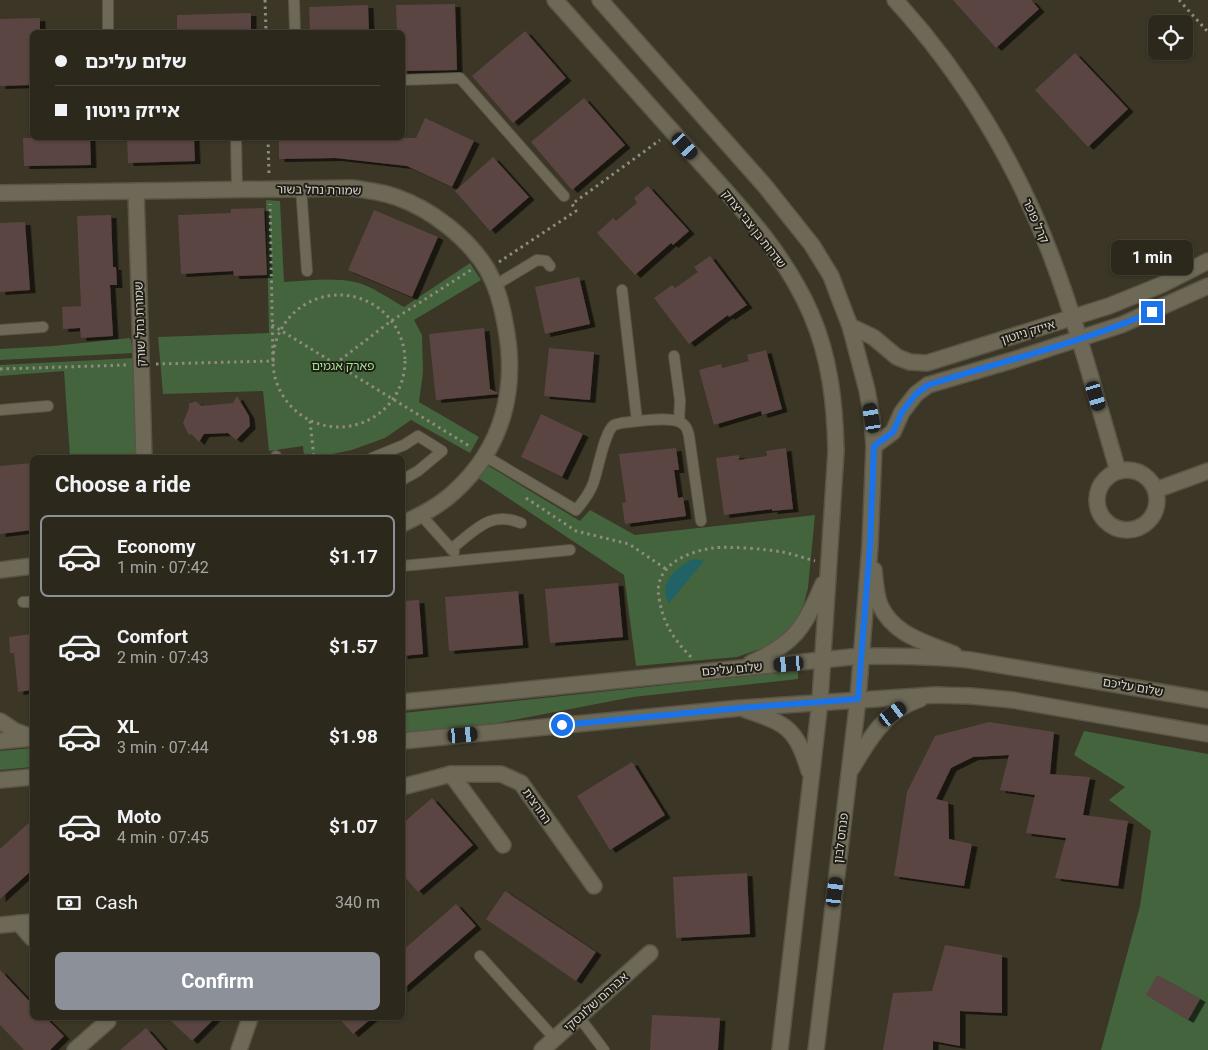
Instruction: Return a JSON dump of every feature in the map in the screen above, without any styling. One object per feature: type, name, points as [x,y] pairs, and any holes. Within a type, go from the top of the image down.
[{"type":"main road","name":"שדרות בן צבי יצחק","points":[[555,0],[748,216],[774,250],[811,314],[830,379],[835,415],[834,500],[823,661]]},
{"type":"main road","points":[[600,0],[788,213],[812,245],[831,276],[850,326],[867,390],[872,418],[874,446],[870,546],[861,656]]},
{"type":"main road","name":"קרל פופר","points":[[896,0],[954,73],[996,138],[1026,198],[1052,256],[1073,318],[1118,471]]},
{"type":"main road","name":"שמורת נחל בשור","points":[[0,193],[352,188],[376,191],[397,197],[436,218],[458,236],[485,267],[494,286],[503,311],[507,333],[510,384],[498,432],[485,456],[468,479],[454,493],[421,515],[405,523]]},
{"type":"main road","name":"שמורת נחל שורק","points":[[136,191],[144,455]]},
{"type":"main road","name":"אייזק ניוטון","points":[[850,326],[873,337],[898,357],[919,364],[927,363],[1109,306],[1162,285],[1208,261]]},
{"type":"main road","name":"אייזק ניוטון","points":[[874,446],[893,432],[902,412],[916,394],[928,385],[1122,325],[1208,286]]},
{"type":"main road","points":[[1124,469],[1137,471],[1147,476],[1156,490],[1158,497],[1157,510],[1151,520],[1141,528],[1130,531],[1118,530],[1108,524],[1100,514],[1096,503],[1098,491],[1104,480],[1113,473],[1124,469]]},
{"type":"main road","points":[[1156,490],[1208,471]]},
{"type":"main road","points":[[870,546],[876,589],[886,616],[896,627],[913,637],[970,660]]},
{"type":"main road","points":[[0,570],[30,566]]},
{"type":"main road","points":[[739,668],[770,655],[788,643],[800,631],[809,618],[828,569]]},
{"type":"main road","name":"שלום עליכם","points":[[405,702],[861,656],[932,656],[970,660],[1208,700]]},
{"type":"main road","name":"פנחס לבון","points":[[816,1050],[858,699],[861,656]]},
{"type":"main road","points":[[780,1050],[823,661]]},
{"type":"main road","points":[[849,774],[870,737],[884,720],[917,699],[934,695]]},
{"type":"main road","points":[[405,741],[820,701],[934,695],[1013,700],[1208,734]]},
{"type":"main road","points":[[740,708],[768,717],[792,732],[805,756],[811,777]]},
{"type":"main road","points":[[0,721],[30,737]]},
{"type":"main road","points":[[0,742],[30,738]]},
{"type":"main road","points":[[451,774],[503,845]]},
{"type":"main road","name":"החרצית","points":[[405,786],[451,774],[501,774],[521,783],[594,886]]},
{"type":"main road","points":[[0,780],[30,777]]},
{"type":"main road","points":[[0,925],[26,923]]},
{"type":"main road","name":"אברהם שלונסקי","points":[[542,1050],[650,953]]},
{"type":"main road","points":[[75,1050],[107,1020]]},
{"type":"main road","points":[[239,1050],[249,1020]]},
{"type":"lane","points":[[108,0],[108,30]]},
{"type":"lane","points":[[294,0],[295,30]]},
{"type":"lane","points":[[405,80],[460,78],[564,196]]},
{"type":"lane","points":[[236,140],[237,189]]},
{"type":"lane","points":[[301,188],[307,270]]},
{"type":"lane","points":[[494,286],[537,260],[546,261],[550,266]]},
{"type":"lane","points":[[622,290],[637,421]]},
{"type":"lane","points":[[0,330],[43,327]]},
{"type":"lane","points":[[674,356],[680,400],[679,421]]},
{"type":"lane","points":[[0,410],[48,406]]},
{"type":"lane","points":[[485,456],[576,510],[589,494],[610,431],[614,425],[668,419],[679,421],[685,425],[690,436],[701,520]]},
{"type":"lane","points":[[379,455],[404,445],[418,436],[442,451],[418,472],[405,478]]},
{"type":"lane","points":[[421,515],[461,561]]},
{"type":"lane","points":[[451,549],[488,520],[505,518],[521,523]]},
{"type":"lane","points":[[405,566],[570,550]]},
{"type":"lane","points":[[480,956],[554,1039]]},
{"type":"lane","points":[[579,1017],[604,1050]]},
{"type":"path","points":[[265,0],[266,30]]},
{"type":"path","points":[[1179,0],[1208,32]]},
{"type":"path","points":[[335,364],[391,321],[485,267],[576,211],[572,204],[672,131]]},
{"type":"path","points":[[268,140],[272,360],[276,381],[285,400],[300,415],[318,424],[339,427],[360,424],[378,414],[393,399],[400,387],[404,374],[405,360],[403,346],[391,321],[378,308],[361,299],[343,296],[324,297],[307,304],[292,315],[280,330],[274,345],[272,360]]},
{"type":"path","points":[[272,324],[485,456]]},
{"type":"path","points":[[310,420],[314,455]]},
{"type":"path","points":[[706,672],[679,645],[670,633],[662,613],[657,592],[659,577],[670,565],[686,556],[713,548],[781,552],[828,569]]},
{"type":"green space","name":"פארק אגמים","points":[[266,200],[280,201],[284,282],[328,280],[355,282],[374,289],[404,307],[470,263],[481,280],[414,320],[422,335],[423,372],[419,402],[479,437],[470,453],[411,420],[385,438],[352,450],[327,455],[304,455],[303,446],[269,451],[263,391],[163,394],[158,337],[269,333]]},
{"type":"green space","points":[[130,338],[134,353],[0,360],[0,349]]},
{"type":"green space","points":[[135,358],[141,455],[70,455],[64,371],[0,376],[0,365]]},
{"type":"green space","points":[[487,465],[580,521],[590,510],[635,535],[815,515],[808,588],[798,617],[785,635],[768,646],[737,657],[636,666],[624,575],[478,478]]},
{"type":"green space","points":[[798,671],[798,679],[633,697],[497,723],[405,733],[405,713]]},
{"type":"green space","points":[[1084,731],[1208,754],[1208,1050],[1101,1050],[1140,906],[1151,831],[1109,800],[1125,787],[1074,755]]},
{"type":"green space","points":[[30,748],[30,767],[0,770],[0,751]]},
{"type":"water","points":[[694,559],[704,561],[669,603],[665,589],[667,583],[676,571]]},
{"type":"building","points":[[953,0],[1031,0],[1039,9],[996,48]]},
{"type":"building","points":[[455,4],[457,70],[405,71],[405,30],[397,30],[396,5]]},
{"type":"building","points":[[368,5],[369,30],[310,30],[309,7]]},
{"type":"building","points":[[251,13],[251,30],[177,30],[177,15]]},
{"type":"building","points":[[40,18],[40,30],[30,30],[30,85],[0,86],[0,19]]},
{"type":"building","points":[[525,31],[566,78],[513,123],[472,76]]},
{"type":"building","points":[[1075,53],[1128,109],[1088,147],[1035,90]]},
{"type":"building","points":[[584,98],[625,145],[572,190],[531,142]]},
{"type":"building","points":[[425,118],[474,141],[452,187],[407,166],[336,158],[279,159],[279,140],[405,140],[405,138],[416,138]]},
{"type":"building","points":[[23,138],[30,138],[30,140],[90,140],[91,165],[24,166]]},
{"type":"building","points":[[127,140],[194,140],[195,161],[128,163]]},
{"type":"building","points":[[493,157],[529,197],[490,231],[455,191]]},
{"type":"building","points":[[648,186],[689,231],[673,245],[671,243],[635,275],[597,233],[613,218],[616,221],[637,203],[634,198]]},
{"type":"building","points":[[264,208],[267,275],[234,276],[233,271],[181,274],[178,215],[231,213],[231,209]]},
{"type":"building","points":[[374,210],[438,237],[412,297],[348,270]]},
{"type":"building","points":[[111,215],[113,267],[116,267],[117,285],[110,285],[113,336],[81,338],[80,328],[63,329],[62,307],[81,306],[77,216]]},
{"type":"building","points":[[25,222],[30,290],[0,292],[0,223]]},
{"type":"building","points":[[710,256],[747,305],[729,317],[728,315],[689,344],[654,298],[672,285],[675,288],[698,272],[694,267]]},
{"type":"building","points":[[579,277],[590,324],[545,334],[535,287]]},
{"type":"building","points":[[484,328],[490,389],[498,394],[436,400],[429,334]]},
{"type":"building","points":[[549,348],[594,352],[590,400],[544,396]]},
{"type":"building","points":[[766,350],[782,409],[762,415],[761,411],[714,425],[699,370],[721,364],[722,368],[749,361],[747,355]]},
{"type":"building","points":[[237,396],[249,416],[250,426],[236,440],[228,433],[204,434],[199,442],[191,434],[189,435],[183,423],[189,403],[195,401],[202,406],[233,403]]},
{"type":"building","points":[[541,414],[583,434],[562,477],[521,457]]},
{"type":"building","points":[[676,448],[679,470],[674,470],[678,498],[683,497],[686,516],[625,524],[622,503],[626,502],[619,454]]},
{"type":"building","points":[[786,448],[793,509],[772,511],[772,509],[724,515],[716,458],[739,455],[739,460],[767,456],[766,451]]},
{"type":"building","points":[[30,463],[30,530],[0,534],[0,466]]},
{"type":"building","points":[[618,583],[623,637],[550,643],[545,589]]},
{"type":"building","points":[[518,591],[523,645],[449,651],[445,597]]},
{"type":"building","points":[[419,600],[423,654],[405,656],[405,601]]},
{"type":"building","points":[[30,634],[30,690],[18,692],[14,653],[10,653],[9,637]]},
{"type":"building","points":[[989,722],[1054,732],[1050,774],[1090,777],[1083,815],[1128,821],[1118,886],[1055,878],[1066,838],[1026,833],[1035,795],[1000,790],[1009,755],[973,757],[951,768],[936,799],[948,802],[949,839],[972,844],[964,886],[894,876],[907,792],[935,736]]},
{"type":"building","points":[[632,762],[665,815],[610,850],[577,796]]},
{"type":"building","points":[[432,798],[473,845],[418,892],[405,877],[405,821]]},
{"type":"building","points":[[30,822],[30,872],[0,899],[0,849]]},
{"type":"building","points":[[747,873],[750,934],[676,938],[673,877]]},
{"type":"building","points":[[505,891],[596,952],[576,981],[486,919]]},
{"type":"building","points":[[456,904],[476,926],[405,987],[405,948]]},
{"type":"building","points":[[945,945],[1002,955],[1002,1013],[960,1011],[960,1046],[933,1041],[933,1050],[883,1050],[893,993],[932,991]]},
{"type":"building","points":[[0,970],[30,1002],[30,1020],[48,1020],[64,1036],[50,1050],[24,1050],[0,1025]]},
{"type":"building","points":[[1157,975],[1200,999],[1188,1020],[1146,995]]},
{"type":"building","points":[[652,1015],[720,1018],[718,1050],[650,1050]]},
{"type":"building","points":[[170,1020],[213,1020],[192,1041]]},
{"type":"building","points":[[341,1020],[370,1020],[353,1034]]},
{"type":"building","points":[[146,1028],[165,1050],[120,1050]]},
{"type":"route","points":[[562,725],[858,699],[870,546],[874,446],[893,432],[902,412],[916,394],[928,385],[1122,325],[1152,312]]}]
